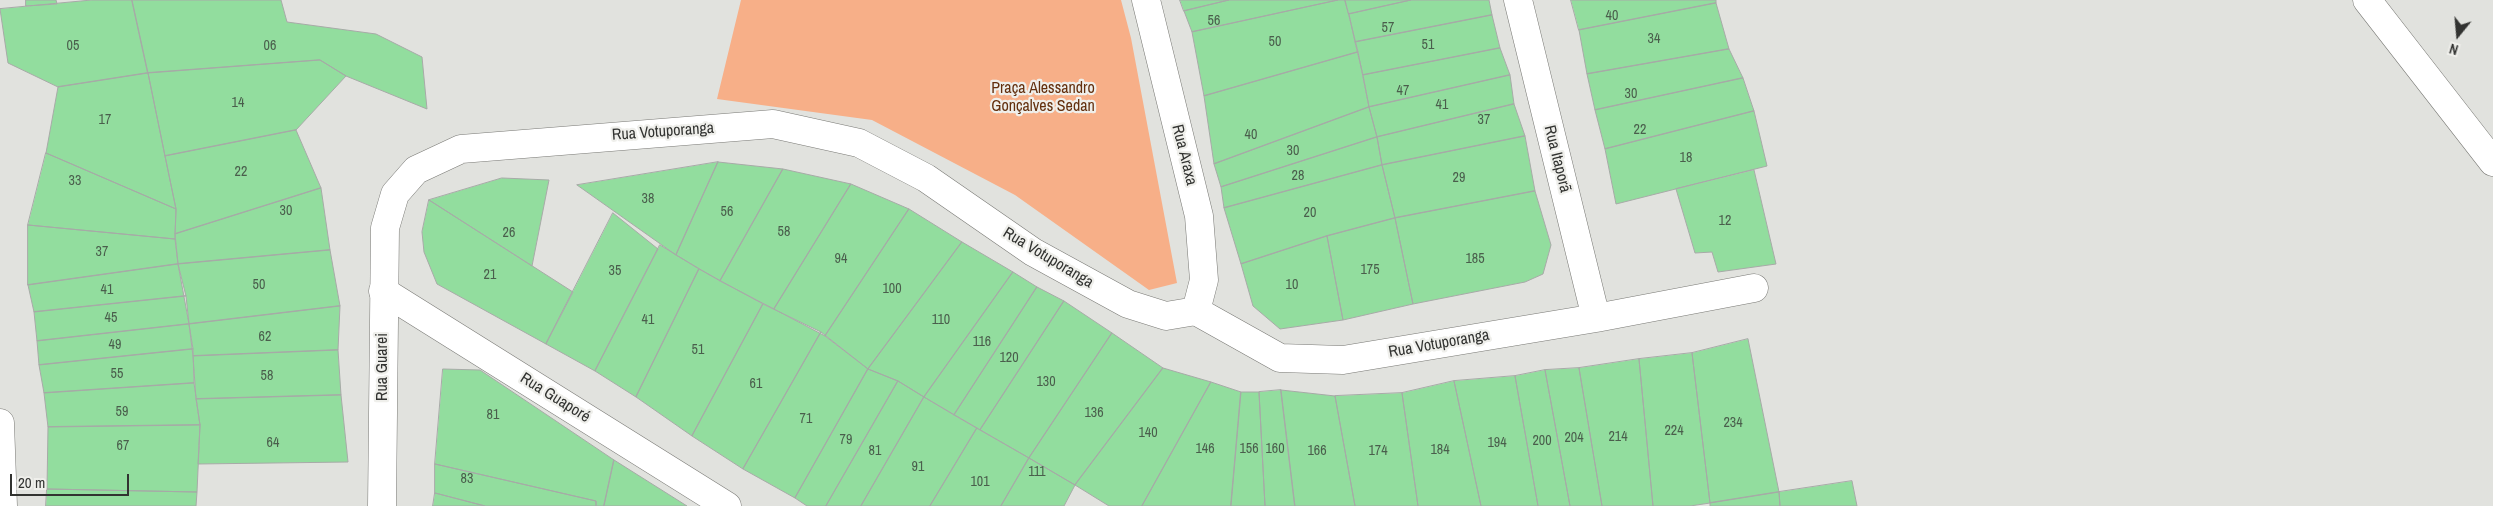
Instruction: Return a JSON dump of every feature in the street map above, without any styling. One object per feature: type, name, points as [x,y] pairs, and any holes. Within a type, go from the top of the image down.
[{"type":"street","name":"Rua Araxa","points":[[1146,0],[1199,216],[1204,280],[1196,311]]},
{"type":"street","name":"Rua Itaporã","points":[[1518,0],[1596,318]]},
{"type":"street","points":[[2367,0],[2493,162]]},
{"type":"street","name":"Rua Votuporanga","points":[[385,228],[395,194],[416,170],[461,148],[774,124],[859,143],[926,178],[1033,252],[1128,304],[1166,316],[1196,311],[1280,358],[1343,360],[1596,318],[1754,288]]},
{"type":"street","name":"Rua Guarei","points":[[382,506],[385,228]]},
{"type":"street","name":"Rua Guaporé","points":[[383,291],[727,506]]},
{"type":"street","points":[[0,423],[3,506]]},
{"type":"green space","name":"Praça Alessandro Gonçalves Sedan","points":[[741,0],[1121,0],[1131,38],[1177,283],[1149,290],[1015,195],[872,120],[717,99]]},
{"type":"building","points":[[26,0],[56,0],[57,4],[26,6]]},
{"type":"building","points":[[92,0],[132,0],[148,73],[58,87],[8,63],[0,9]]},
{"type":"building","points":[[132,0],[281,0],[287,22],[376,34],[422,57],[427,109],[346,76],[320,60],[148,73]]},
{"type":"building","points":[[1180,0],[1229,0],[1184,11]]},
{"type":"building","points":[[1229,0],[1338,0],[1192,32],[1184,11]]},
{"type":"building","points":[[1345,0],[1358,52],[1204,96],[1192,32]]},
{"type":"building","points":[[1345,0],[1411,0],[1349,14]]},
{"type":"building","points":[[1411,0],[1489,0],[1492,15],[1355,42],[1349,14]]},
{"type":"building","points":[[1571,0],[1716,0],[1716,3],[1579,30]]},
{"type":"building","points":[[1716,3],[1729,49],[1587,74],[1579,30]]},
{"type":"building","points":[[1492,15],[1500,48],[1363,75],[1355,42]]},
{"type":"building","points":[[1500,48],[1510,75],[1369,107],[1363,75]]},
{"type":"building","points":[[1729,49],[1743,78],[1595,110],[1587,74]]},
{"type":"building","points":[[1358,52],[1369,107],[1214,164],[1204,96]]},
{"type":"building","points":[[320,60],[346,76],[296,130],[165,156],[148,73]]},
{"type":"building","points":[[148,73],[176,209],[46,153],[58,87]]},
{"type":"building","points":[[1510,75],[1514,104],[1377,137],[1369,107]]},
{"type":"building","points":[[1743,78],[1754,111],[1605,149],[1595,110]]},
{"type":"building","points":[[1514,104],[1525,136],[1382,165],[1377,137]]},
{"type":"building","points":[[1369,107],[1377,137],[1221,187],[1214,164]]},
{"type":"building","points":[[1754,111],[1767,166],[1616,204],[1605,149]]},
{"type":"building","points":[[296,130],[321,188],[175,234],[176,209],[165,156]]},
{"type":"building","points":[[1525,136],[1535,191],[1395,218],[1382,165]]},
{"type":"building","points":[[1377,137],[1382,165],[1224,208],[1221,187]]},
{"type":"building","points":[[46,153],[176,209],[175,239],[28,225]]},
{"type":"building","points":[[718,162],[676,255],[577,185]]},
{"type":"building","points":[[718,162],[783,169],[720,281],[676,255]]},
{"type":"building","points":[[1382,165],[1395,218],[1327,236],[1241,264],[1224,208]]},
{"type":"building","points":[[783,169],[851,184],[774,309],[720,281]]},
{"type":"building","points":[[1754,170],[1776,264],[1718,272],[1712,252],[1695,253],[1676,189]]},
{"type":"building","points":[[502,178],[549,180],[532,266],[429,200]]},
{"type":"building","points":[[851,184],[909,209],[825,336],[774,309]]},
{"type":"building","points":[[321,188],[330,250],[178,264],[175,234]]},
{"type":"building","points":[[1535,191],[1551,245],[1543,274],[1525,282],[1413,304],[1395,218]]},
{"type":"building","points":[[429,200],[573,292],[546,344],[437,284],[424,252],[422,232]]},
{"type":"building","points":[[909,209],[962,242],[868,369],[825,336]]},
{"type":"building","points":[[613,213],[658,249],[595,371],[546,344]]},
{"type":"building","points":[[1395,218],[1413,304],[1343,320],[1327,236]]},
{"type":"building","points":[[28,225],[175,239],[178,264],[28,285]]},
{"type":"building","points":[[1327,236],[1343,320],[1280,329],[1253,306],[1241,264]]},
{"type":"building","points":[[962,242],[1013,272],[924,397],[898,381],[868,369]]},
{"type":"building","points":[[660,245],[699,269],[636,397],[595,371]]},
{"type":"building","points":[[330,250],[340,306],[189,324],[178,264]]},
{"type":"building","points":[[178,264],[186,296],[34,312],[28,285]]},
{"type":"building","points":[[699,269],[763,304],[692,436],[636,397]]},
{"type":"building","points":[[1013,272],[1037,287],[954,415],[924,397]]},
{"type":"building","points":[[1037,287],[1064,301],[980,430],[954,415]]},
{"type":"building","points":[[186,296],[189,324],[37,341],[34,312]]},
{"type":"building","points":[[1064,301],[1112,333],[1029,458],[980,430]]},
{"type":"building","points":[[763,304],[821,332],[743,469],[692,436]]},
{"type":"building","points":[[340,306],[338,350],[193,356],[189,324]]},
{"type":"building","points":[[189,324],[193,349],[39,365],[37,341]]},
{"type":"building","points":[[821,332],[868,369],[795,498],[743,469]]},
{"type":"building","points":[[1112,333],[1163,368],[1075,485],[1029,458]]},
{"type":"building","points":[[1748,339],[1779,492],[1710,503],[1692,353]]},
{"type":"building","points":[[193,349],[194,383],[44,393],[39,365]]},
{"type":"building","points":[[338,350],[341,395],[196,399],[193,356]]},
{"type":"building","points":[[1692,353],[1710,503],[1690,506],[1653,506],[1639,359]]},
{"type":"building","points":[[1639,359],[1653,506],[1602,506],[1579,368]]},
{"type":"building","points":[[1163,368],[1211,382],[1142,506],[1109,506],[1075,485]]},
{"type":"building","points":[[1579,368],[1602,506],[1570,506],[1545,370]]},
{"type":"building","points":[[443,369],[480,370],[614,460],[604,506],[596,506],[596,501],[435,464]]},
{"type":"building","points":[[868,369],[898,381],[826,506],[807,506],[795,498]]},
{"type":"building","points":[[1545,370],[1570,506],[1538,506],[1515,376]]},
{"type":"building","points":[[1515,376],[1538,506],[1481,506],[1454,381]]},
{"type":"building","points":[[898,381],[924,397],[861,506],[826,506]]},
{"type":"building","points":[[1454,381],[1481,506],[1418,506],[1402,393]]},
{"type":"building","points":[[1211,382],[1241,392],[1231,506],[1142,506]]},
{"type":"building","points":[[194,383],[200,425],[48,427],[44,393]]},
{"type":"building","points":[[1281,390],[1295,506],[1265,506],[1259,392]]},
{"type":"building","points":[[1281,390],[1335,396],[1355,506],[1295,506]]},
{"type":"building","points":[[1241,392],[1259,392],[1265,506],[1231,506]]},
{"type":"building","points":[[1402,393],[1418,506],[1355,506],[1335,396]]},
{"type":"building","points":[[341,395],[348,462],[198,464],[200,425],[196,399]]},
{"type":"building","points":[[924,397],[977,428],[930,506],[861,506]]},
{"type":"building","points":[[200,425],[197,492],[47,489],[48,427]]},
{"type":"building","points":[[977,428],[1029,458],[1001,506],[930,506]]},
{"type":"building","points":[[1029,458],[1075,485],[1064,506],[1001,506]]},
{"type":"building","points":[[614,460],[687,506],[604,506]]},
{"type":"building","points":[[435,464],[596,501],[596,506],[485,506],[435,493]]},
{"type":"building","points":[[1852,481],[1857,506],[1780,506],[1779,492]]},
{"type":"building","points":[[47,489],[197,492],[196,506],[46,506]]},
{"type":"building","points":[[1779,492],[1780,506],[1710,506],[1710,503]]},
{"type":"building","points":[[435,493],[485,506],[433,506]]}]
